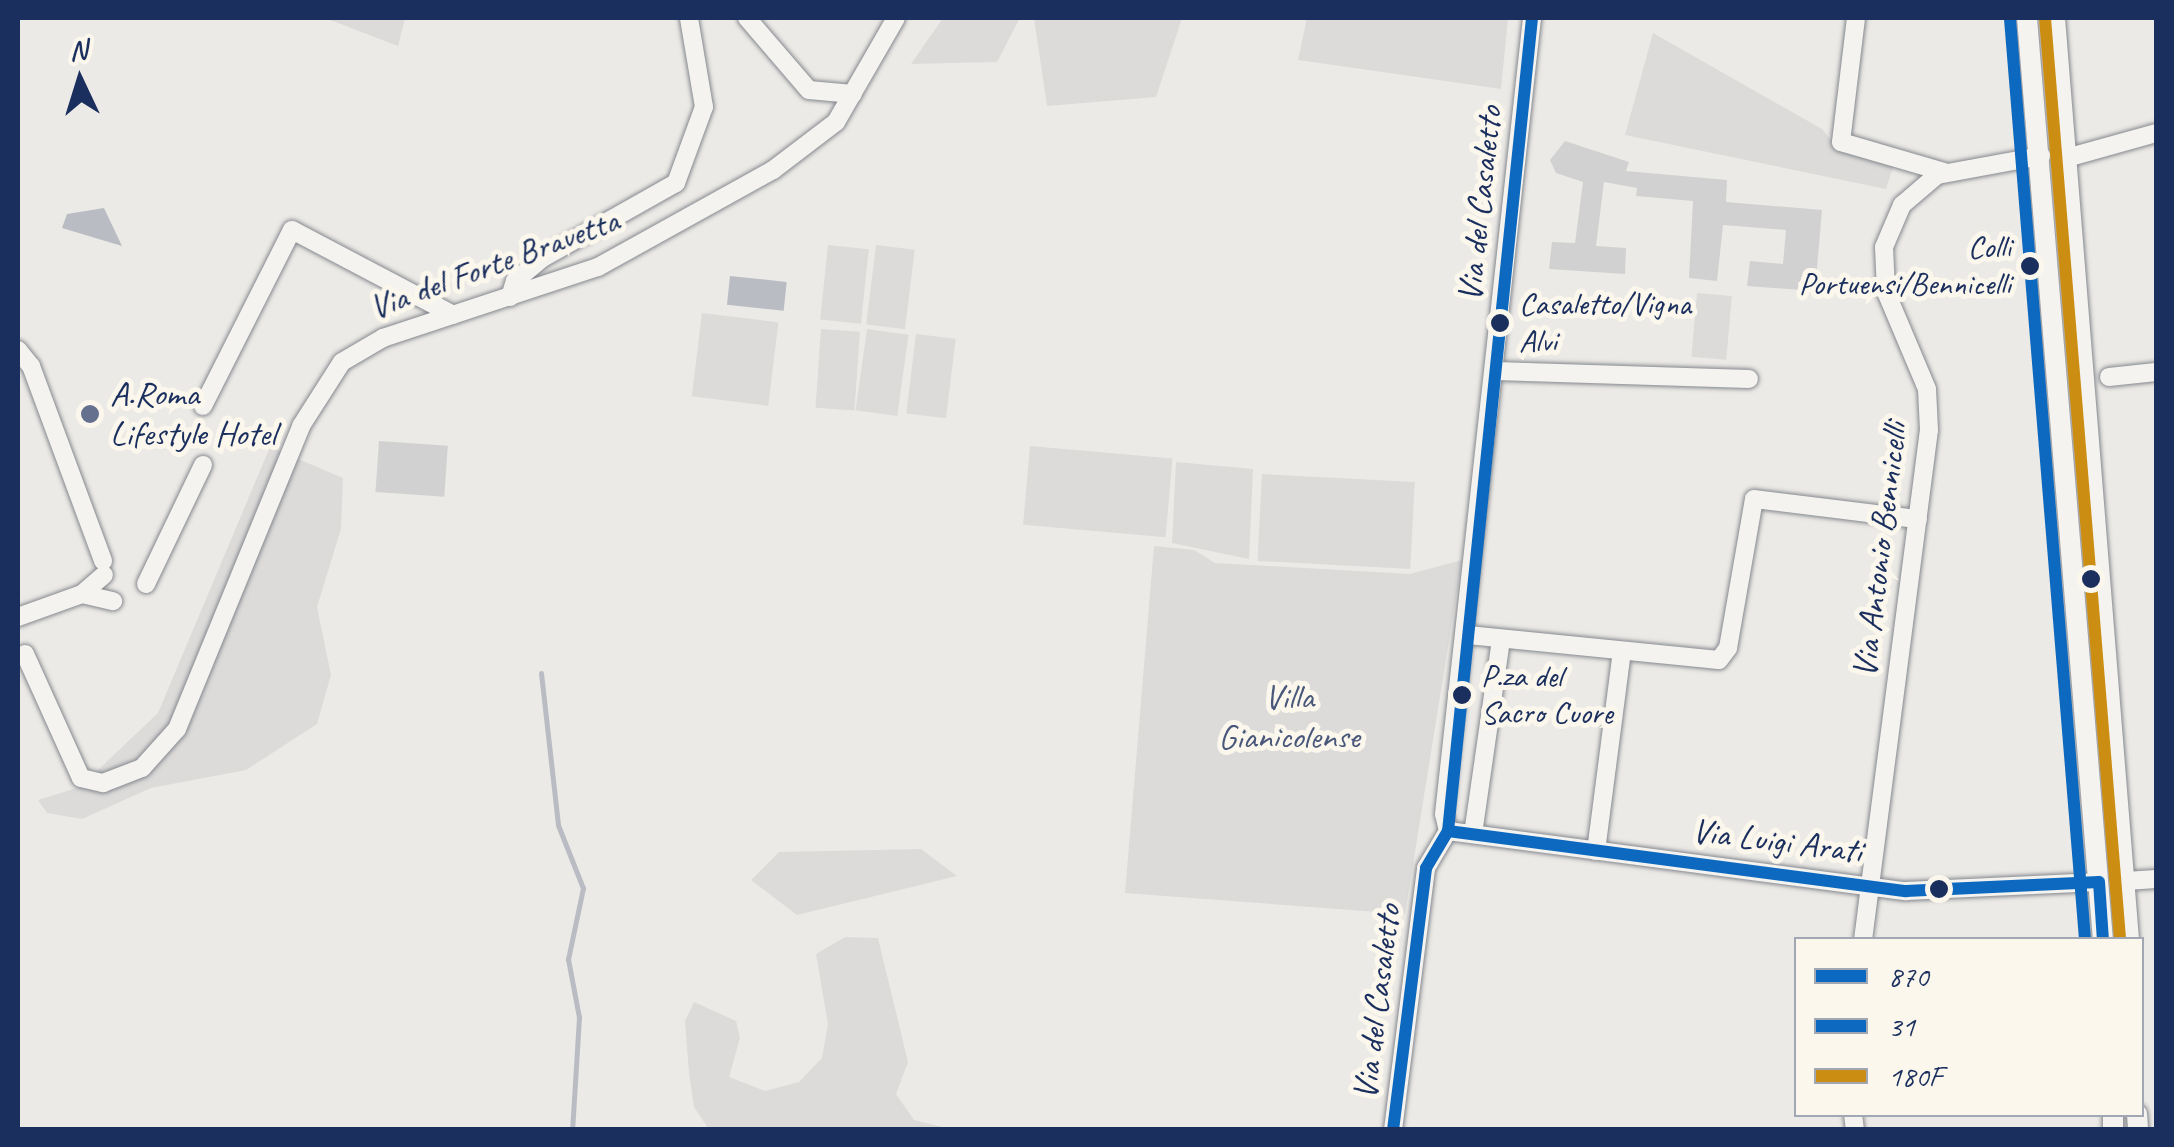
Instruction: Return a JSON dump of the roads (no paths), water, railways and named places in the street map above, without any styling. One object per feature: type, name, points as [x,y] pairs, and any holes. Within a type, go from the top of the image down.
[{"type":"main road","points":[[2056,24],[2096,466],[2129,937]]},
{"type":"main road","points":[[2028,25],[2052,273],[2103,937]]},
{"type":"street","points":[[510,297],[515,280],[541,259],[676,183],[704,107],[689,18]]},
{"type":"street","points":[[747,18],[809,90],[853,94]]},
{"type":"street","name":"Via del Forte Bravetta","points":[[25,654],[75,772],[104,783],[142,768],[177,729],[301,426],[330,375],[383,338],[619,258],[732,194],[823,134],[853,94],[896,18]]},
{"type":"street","name":"Via del Casaletto","points":[[1394,1130],[1426,868],[1448,831],[1444,814],[1468,636],[1532,18]]},
{"type":"street","points":[[1856,18],[1841,142],[1944,172]]},
{"type":"street","points":[[2028,25],[2056,24]]},
{"type":"street","points":[[2070,158],[2156,133]]},
{"type":"street","name":"Via Antonio Bennicelli","points":[[1863,937],[1918,520],[1929,403],[1886,292],[1882,257],[1902,205],[1944,172],[2041,156]]},
{"type":"street","points":[[203,406],[292,230],[454,315]]},
{"type":"street","points":[[2052,273],[2080,270]]},
{"type":"street","points":[[18,350],[32,366],[103,568],[82,594],[18,618]]},
{"type":"street","points":[[1494,372],[1750,379]]},
{"type":"street","points":[[2109,377],[2156,372]]},
{"type":"street","points":[[146,584],[203,465]]},
{"type":"street","points":[[2066,468],[2096,466]]},
{"type":"street","points":[[1468,636],[1724,658],[1754,499],[1918,520]]},
{"type":"street","points":[[82,594],[113,600]]},
{"type":"street","points":[[2077,602],[2105,600]]},
{"type":"street","points":[[1473,834],[1501,639]]},
{"type":"street","points":[[1596,851],[1622,652]]},
{"type":"street","name":"Via Luigi Arati","points":[[1448,831],[1920,892],[2100,882]]},
{"type":"street","points":[[2126,882],[2156,879]]},
{"type":"waterway","points":[[541,673],[558,825],[583,888],[568,959],[579,1017],[572,1130]]},
{"type":"place","name":"Colli Portuensi/Bennicelli","points":[[2030,266]]},
{"type":"place","name":"Casaletto/Vigna Alvi","points":[[1500,323]]},
{"type":"place","name":"A.Roma Lifestyle Hotel","points":[[90,414]]},
{"type":"place","name":"P.za del Sacro Cuore","points":[[1462,695]]},
{"type":"park label","name":"Villa Gianicolense","points":[[1289,717]]}]
